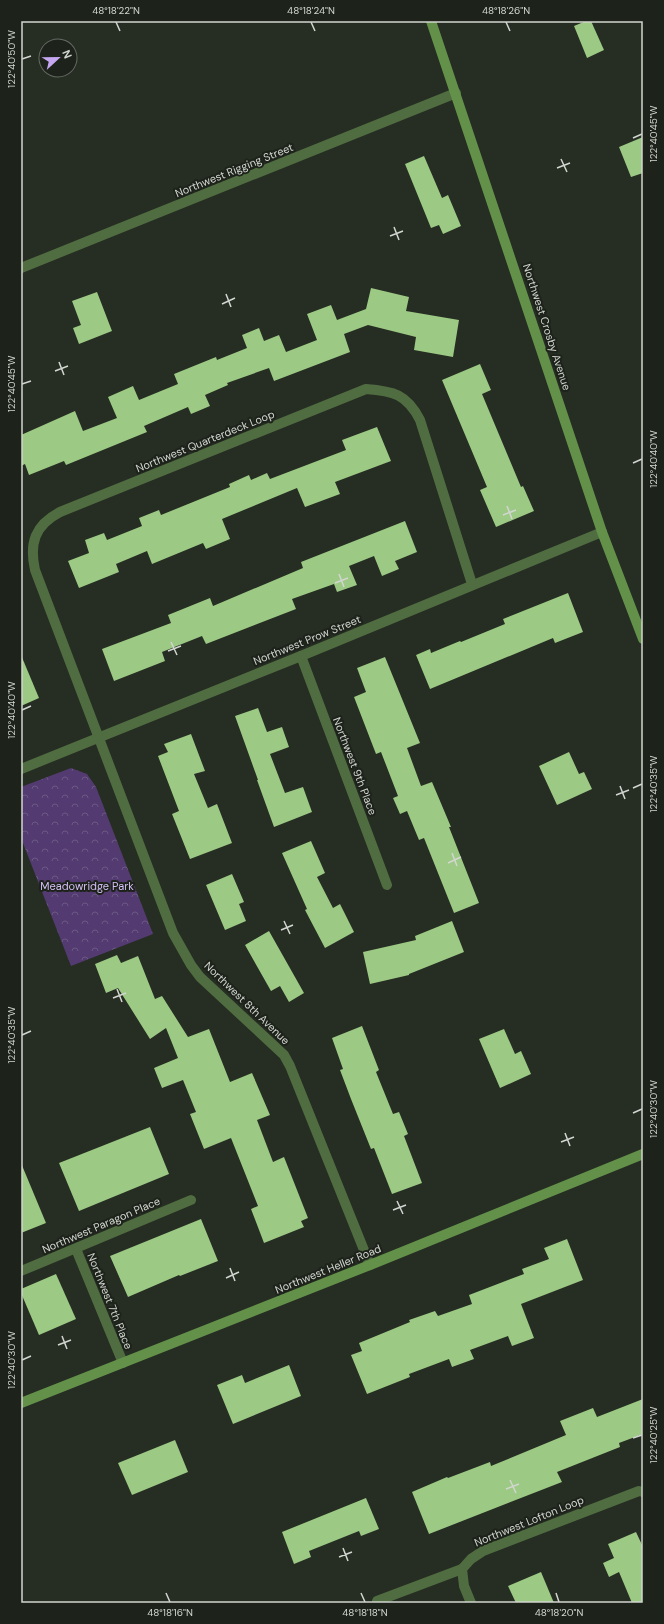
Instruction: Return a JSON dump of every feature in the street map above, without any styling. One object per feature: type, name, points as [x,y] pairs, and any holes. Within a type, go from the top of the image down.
[{"type":"street","name":"Northwest Crosby Avenue","points":[[431,21],[602,532],[643,639]]},
{"type":"street","name":"Northwest Rigging Street","points":[[21,268],[456,93]]},
{"type":"street","name":"Northwest Quarterdeck Loop","points":[[98,737],[35,570],[32,558],[38,530],[48,518],[60,512],[366,389],[384,390],[402,396],[414,408],[420,420],[472,584]]},
{"type":"street","name":"Northwest Prow Street","points":[[21,769],[602,532]]},
{"type":"street","name":"Northwest 9th Place","points":[[301,656],[387,885]]},
{"type":"street","name":"Northwest 8th Avenue","points":[[98,737],[173,933],[191,965],[200,977],[284,1055],[290,1066],[370,1265]]},
{"type":"street","name":"Northwest Heller Road","points":[[21,1403],[370,1265],[643,1154]]},
{"type":"street","name":"Northwest Paragon Place","points":[[21,1271],[191,1200]]},
{"type":"street","name":"Northwest 7th Place","points":[[76,1248],[123,1363]]},
{"type":"street","name":"Northwest Lofton Loop","points":[[462,1569],[471,1558],[483,1551],[639,1491],[643,1492]]},
{"type":"street","points":[[377,1600],[462,1569],[464,1586],[471,1603]]},
{"type":"green space","name":"Meadowridge Park","points":[[71,768],[87,774],[96,787],[153,934],[71,966],[21,838],[21,787]]},
{"type":"building","points":[[586,21],[591,21],[604,50],[587,58],[574,26]]},
{"type":"building","points":[[643,137],[643,173],[631,177],[619,147]]},
{"type":"building","points":[[424,156],[442,198],[448,195],[461,226],[443,234],[439,225],[431,228],[405,164]]},
{"type":"building","points":[[371,288],[409,297],[406,311],[459,320],[453,357],[414,350],[416,337],[368,325],[344,334],[350,352],[274,381],[269,368],[227,383],[228,385],[205,395],[210,406],[191,414],[188,407],[144,426],[147,432],[66,465],[64,461],[29,475],[25,464],[21,466],[21,435],[75,411],[83,431],[117,418],[108,397],[133,386],[139,400],[178,384],[174,374],[216,357],[217,360],[247,348],[242,335],[259,328],[264,341],[279,335],[286,352],[317,340],[307,314],[331,305],[337,320],[366,309]]},
{"type":"building","points":[[97,292],[112,331],[79,344],[73,328],[81,325],[72,301]]},
{"type":"building","points":[[480,364],[491,390],[482,394],[521,487],[523,486],[534,511],[496,527],[480,490],[487,487],[442,380]]},
{"type":"building","points":[[377,427],[391,461],[335,482],[340,494],[305,507],[297,488],[222,519],[230,539],[206,549],[203,543],[152,564],[147,551],[116,564],[119,572],[79,588],[68,561],[89,553],[85,540],[104,533],[107,540],[142,526],[139,518],[159,510],[161,515],[230,487],[229,484],[249,475],[251,480],[267,473],[270,479],[346,450],[342,440]]},
{"type":"building","points":[[405,521],[417,552],[395,561],[399,569],[382,576],[374,556],[349,566],[357,585],[337,592],[334,584],[292,599],[296,609],[206,644],[202,636],[162,652],[165,661],[114,681],[102,649],[171,623],[168,615],[210,598],[213,606],[303,568],[301,562]]},
{"type":"building","points":[[568,593],[583,632],[555,643],[553,638],[430,689],[416,655],[430,649],[431,653],[460,641],[461,642],[505,624],[503,619]]},
{"type":"building","points":[[21,655],[39,698],[21,706]]},
{"type":"building","points":[[385,657],[420,743],[407,748],[421,786],[432,782],[451,827],[449,827],[479,903],[454,913],[424,838],[419,840],[407,811],[400,814],[393,798],[398,796],[381,752],[376,754],[354,697],[366,692],[357,668]]},
{"type":"building","points":[[258,708],[267,732],[282,727],[289,747],[270,754],[285,793],[303,787],[312,812],[274,827],[235,716]]},
{"type":"building","points":[[191,734],[205,771],[194,774],[208,808],[217,804],[232,843],[190,859],[172,814],[179,811],[158,756],[168,752],[164,744]]},
{"type":"building","points":[[569,752],[579,774],[584,772],[592,789],[557,805],[539,766]]},
{"type":"building","points":[[311,841],[325,873],[317,877],[333,908],[340,904],[354,932],[325,948],[305,910],[307,909],[282,853]]},
{"type":"building","points":[[232,874],[244,902],[239,904],[246,921],[225,930],[206,885]]},
{"type":"building","points":[[452,921],[464,952],[409,975],[370,984],[363,952],[416,940],[415,936]]},
{"type":"building","points":[[269,931],[304,993],[289,1002],[280,986],[271,991],[245,945]]},
{"type":"building","points":[[117,955],[121,963],[138,956],[155,999],[162,996],[188,1037],[209,1029],[230,1082],[252,1073],[270,1115],[257,1120],[273,1162],[284,1157],[308,1218],[301,1221],[304,1227],[264,1243],[251,1209],[258,1206],[231,1138],[204,1149],[190,1114],[196,1112],[183,1080],[162,1088],[154,1068],[178,1058],[166,1028],[150,1039],[118,988],[106,993],[95,964]]},
{"type":"building","points":[[362,1026],[379,1070],[376,1072],[393,1114],[399,1112],[408,1134],[404,1136],[422,1183],[392,1194],[374,1148],[371,1149],[351,1099],[340,1070],[343,1069],[332,1038]]},
{"type":"building","points":[[504,1029],[515,1054],[521,1051],[531,1074],[500,1088],[479,1039]]},
{"type":"building","points":[[150,1127],[169,1174],[79,1211],[59,1163]]},
{"type":"building","points":[[21,1163],[46,1223],[21,1233]]},
{"type":"building","points":[[201,1219],[218,1261],[180,1276],[179,1275],[128,1297],[110,1256]]},
{"type":"building","points":[[567,1239],[583,1280],[521,1304],[534,1338],[512,1346],[508,1336],[470,1350],[474,1359],[452,1367],[449,1359],[409,1374],[410,1377],[367,1394],[351,1355],[362,1351],[359,1343],[410,1322],[409,1320],[435,1311],[438,1316],[472,1304],[469,1295],[524,1274],[522,1269],[549,1259],[544,1248]]},
{"type":"building","points":[[56,1274],[76,1319],[39,1335],[21,1293],[21,1289]]},
{"type":"building","points":[[289,1365],[301,1396],[233,1424],[217,1385],[242,1375],[245,1383]]},
{"type":"building","points":[[643,1399],[643,1434],[619,1443],[620,1447],[557,1472],[562,1482],[429,1534],[412,1492],[447,1477],[448,1478],[490,1462],[491,1466],[566,1435],[560,1421],[593,1408],[597,1417]]},
{"type":"building","points":[[175,1440],[188,1472],[132,1495],[118,1463]]},
{"type":"building","points":[[366,1498],[379,1529],[361,1536],[359,1531],[309,1551],[311,1557],[294,1564],[282,1532]]},
{"type":"building","points":[[636,1532],[643,1547],[643,1603],[632,1603],[619,1572],[609,1577],[603,1563],[614,1558],[608,1544]]},
{"type":"building","points":[[541,1572],[554,1603],[516,1603],[508,1586]]}]
